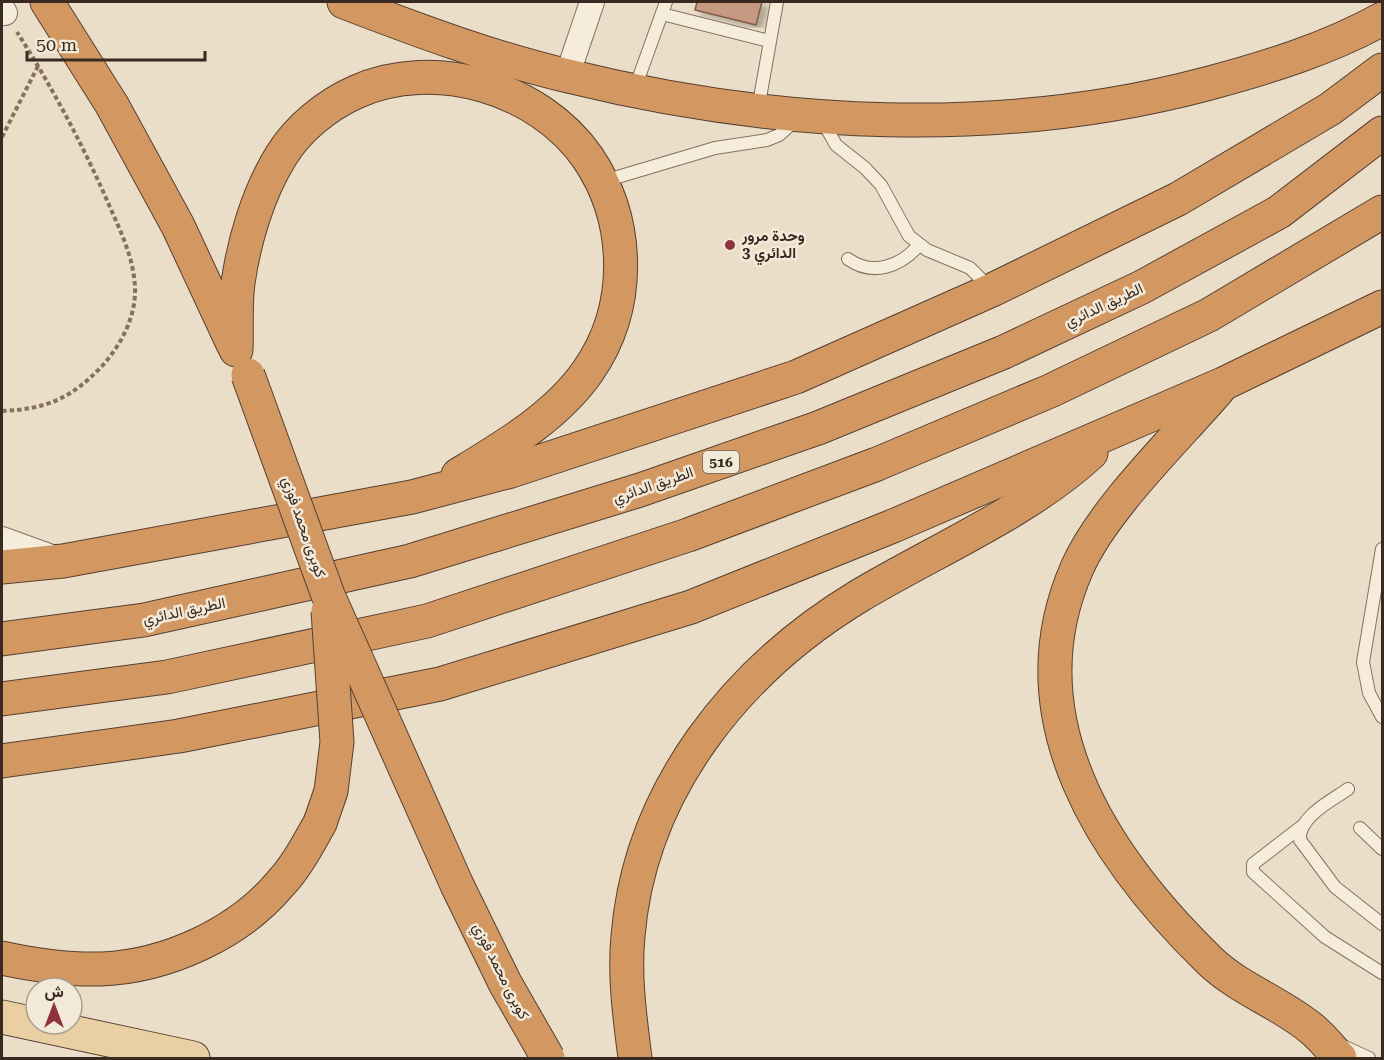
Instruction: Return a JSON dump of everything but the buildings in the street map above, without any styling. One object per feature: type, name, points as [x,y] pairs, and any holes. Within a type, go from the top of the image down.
[{"type":"highway","name":"كوبرى محمد فوزي","points":[[48,2],[112,105],[172,216],[236,350],[262,408],[328,595],[462,895],[505,983],[548,1059]]},
{"type":"highway","points":[[344,2],[398,23],[567,76],[693,103],[858,119],[979,119],[1045,114],[1110,105],[1240,75],[1303,54],[1383,19]]},
{"type":"highway","points":[[2,567],[63,561],[412,497],[511,471],[796,377],[992,290],[1178,199],[1330,110],[1383,70]]},
{"type":"highway","points":[[236,350],[238,283],[253,218],[280,156],[319,114],[343,98],[370,86],[397,79],[433,77],[469,81],[503,92],[535,109],[564,131],[588,158],[600,182],[616,225],[621,251],[621,276],[614,318],[601,350],[571,392],[535,423],[486,458],[412,497]]},
{"type":"highway","name":"الطريق الدائري","points":[[2,639],[144,620],[410,561],[640,490],[818,428],[1004,352],[1142,287],[1279,212],[1383,133]]},
{"type":"highway","points":[[2,699],[167,677],[427,621],[688,535],[877,464],[1050,392],[1209,315],[1383,212]]},
{"type":"highway","points":[[2,761],[179,736],[440,684],[691,607],[893,526],[1113,432],[1223,384],[1383,307]]},
{"type":"highway","points":[[1223,384],[1101,528],[1078,566],[1062,608],[1055,652],[1056,696],[1064,740],[1086,802],[1120,857],[1155,903],[1212,963],[1312,1028],[1340,1059]]},
{"type":"highway","points":[[636,1059],[628,1004],[628,936],[634,894],[645,853],[678,774],[720,713],[756,673],[788,645],[857,597],[1051,485],[1113,432]]},
{"type":"highway","points":[[2,958],[62,968],[102,969],[143,963],[181,952],[218,935],[250,913],[280,885],[303,854],[320,822],[331,791],[335,768],[336,716],[330,671],[328,595]]},
{"type":"main road","points":[[2,1017],[192,1059]]},
{"type":"street","points":[[567,76],[592,2]]},
{"type":"street","points":[[2,539],[63,561]]},
{"type":"lane","points":[[758,110],[777,2]]},
{"type":"lane","points":[[635,90],[664,8],[769,41]]},
{"type":"lane","points":[[600,182],[638,168],[715,148],[767,140],[780,135],[811,115],[836,145],[865,168],[881,185],[909,236],[919,245],[970,268],[992,290]]},
{"type":"lane","points":[[848,259],[861,267],[883,268],[903,260],[919,245]]},
{"type":"lane","points":[[1383,549],[1363,662],[1369,693],[1383,717]]},
{"type":"lane","points":[[1348,789],[1253,864],[1253,872],[1325,937],[1383,974]]},
{"type":"lane","points":[[1301,827],[1300,840],[1318,867],[1355,904],[1383,924]]},
{"type":"lane","points":[[1360,828],[1383,849]]},
{"type":"lane","points":[[1312,1028],[1369,1059]]},
{"type":"path","points":[[2,411],[23,410],[55,403],[83,386],[125,334],[132,315],[135,289],[132,262],[120,231],[68,119],[38,65],[3,11]]},
{"type":"path","points":[[2,137],[38,65]]},
{"type":"place","name":"وحدة مرور الدائري 3","points":[[730,245]]}]
